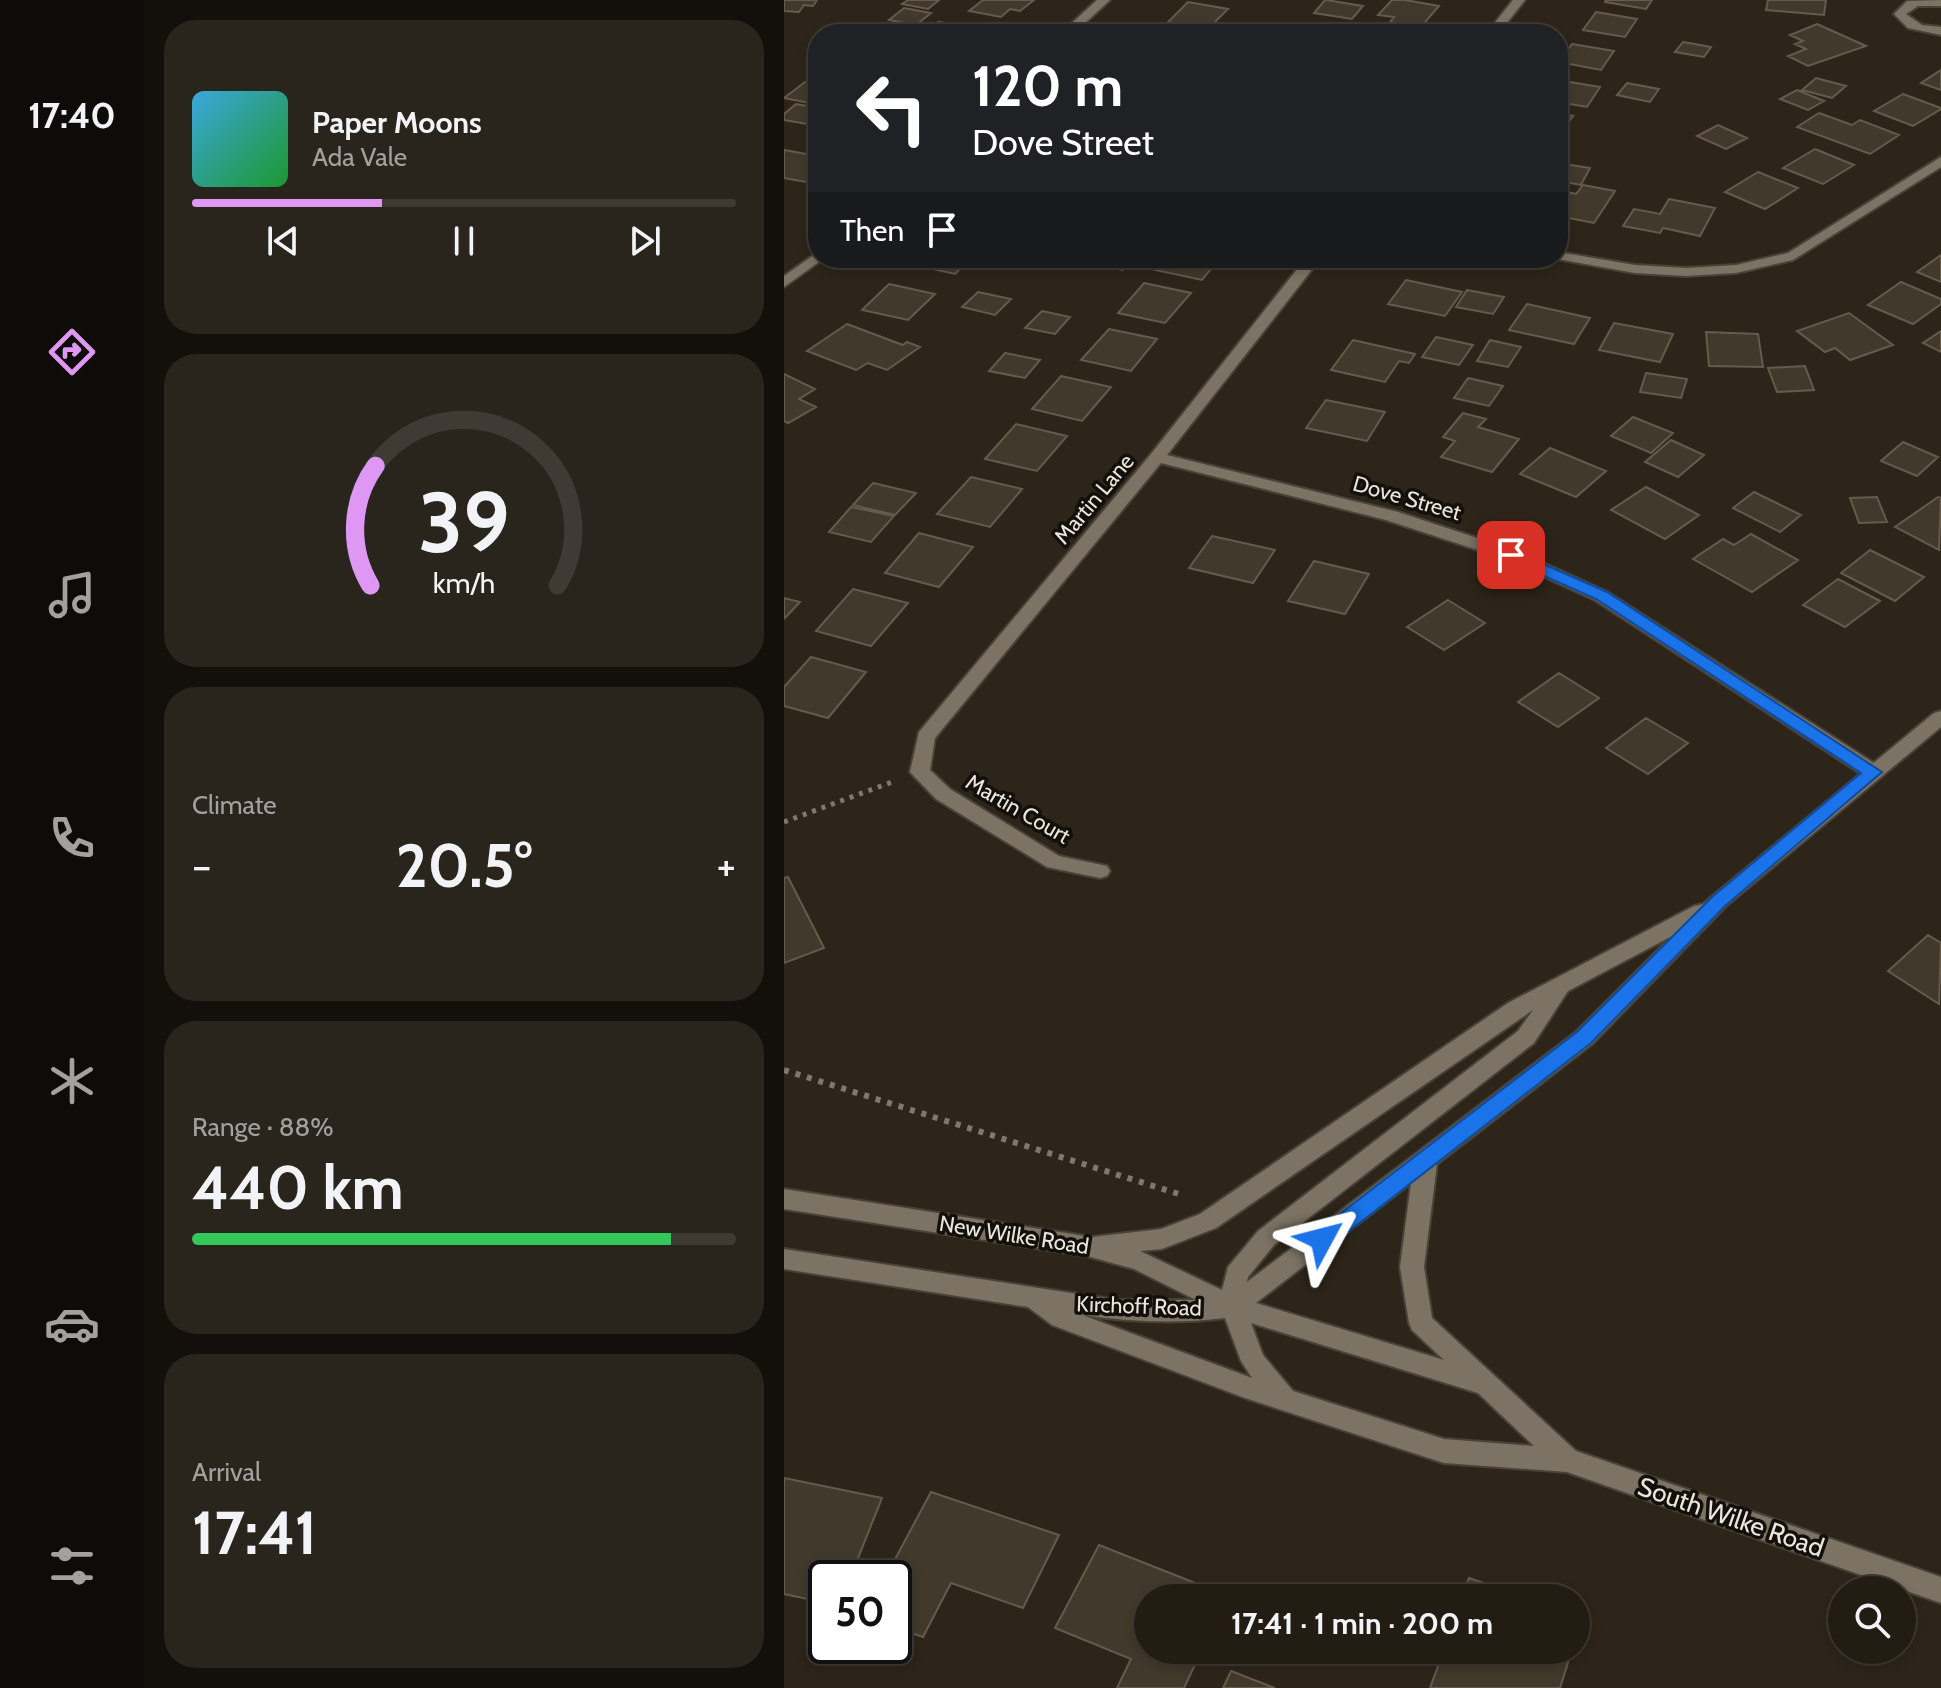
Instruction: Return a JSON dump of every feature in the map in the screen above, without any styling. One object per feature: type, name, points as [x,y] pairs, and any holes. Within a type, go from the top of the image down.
[{"type":"main road","points":[[1077,24],[1104,0]]},
{"type":"main road","points":[[1500,24],[1519,0]]},
{"type":"main road","points":[[1941,2],[1918,1],[1905,6],[1900,14],[1907,23],[1941,31]]},
{"type":"main road","points":[[1568,258],[1635,269],[1686,272],[1736,269],[1793,256],[1941,161]]},
{"type":"main road","points":[[784,283],[808,264]]},
{"type":"main road","name":"Martin Lane","points":[[920,772],[926,737],[1157,457],[1306,268]]},
{"type":"main road","name":"Dove Street","points":[[1157,457],[1392,516],[1511,555],[1601,596],[1873,772]]},
{"type":"main road","name":"Kirchoff Road","points":[[1035,1299],[1117,1310],[1186,1312],[1233,1307],[1584,1038],[1719,901],[1941,717]]},
{"type":"main road","name":"Martin Court","points":[[920,772],[943,794],[1054,862],[1100,871]]},
{"type":"main road","name":"Kirchoff Road","points":[[1087,1246],[1162,1239],[1208,1221],[1516,1009],[1719,901]]},
{"type":"main road","points":[[1286,1401],[1253,1361],[1233,1307],[1236,1274],[1266,1238],[1526,1037],[1561,985]]},
{"type":"main road","points":[[1426,1159],[1412,1267],[1421,1323],[1485,1384]]},
{"type":"main road","name":"New Wilke Road","points":[[784,1199],[1087,1246],[1140,1261],[1233,1307]]},
{"type":"main road","points":[[784,1259],[1035,1299]]},
{"type":"main road","name":"South Wilke Road","points":[[1035,1299],[1061,1318],[1286,1401],[1444,1451],[1567,1460],[1941,1590]]},
{"type":"main road","name":"South Wilke Road","points":[[1233,1307],[1485,1384],[1567,1460]]},
{"type":"path","points":[[784,822],[920,772]]},
{"type":"path","points":[[784,1070],[1190,1198]]},
{"type":"building","points":[[784,0],[817,0],[813,6],[804,5],[799,12],[784,11]]},
{"type":"building","points":[[908,0],[939,0],[928,9],[902,4]]},
{"type":"building","points":[[983,0],[1034,0],[1020,11],[1010,9],[1001,17],[969,11]]},
{"type":"building","points":[[1325,0],[1363,6],[1352,19],[1314,13]]},
{"type":"building","points":[[1392,0],[1439,6],[1424,24],[1390,22],[1394,17],[1378,15]]},
{"type":"building","points":[[1606,0],[1652,0],[1646,9]]},
{"type":"building","points":[[1768,0],[1826,0],[1824,15],[1766,10]]},
{"type":"building","points":[[1188,2],[1228,9],[1213,24],[1168,22]]},
{"type":"building","points":[[904,8],[931,13],[917,24],[889,20]]},
{"type":"building","points":[[1596,12],[1637,19],[1625,37],[1583,30]]},
{"type":"building","points":[[1817,24],[1866,46],[1808,66],[1788,56],[1806,49],[1795,44],[1803,41],[1790,35]]},
{"type":"building","points":[[1683,42],[1711,47],[1704,57],[1675,52]]},
{"type":"building","points":[[1572,44],[1614,51],[1601,70],[1568,64],[1568,50]]},
{"type":"building","points":[[1941,70],[1941,90],[1921,83]]},
{"type":"building","points":[[1816,78],[1846,86],[1832,98],[1802,90]]},
{"type":"building","points":[[805,82],[808,82],[808,103],[784,98]]},
{"type":"building","points":[[1568,82],[1600,87],[1587,107],[1568,104]]},
{"type":"building","points":[[1627,83],[1659,89],[1650,102],[1617,95]]},
{"type":"building","points":[[1797,90],[1824,101],[1808,110],[1780,99]]},
{"type":"building","points":[[1903,94],[1941,109],[1913,126],[1874,111]]},
{"type":"building","points":[[796,104],[808,106],[808,123],[784,120],[784,114]]},
{"type":"building","points":[[1819,113],[1852,125],[1860,120],[1899,135],[1870,154],[1797,127]]},
{"type":"building","points":[[1718,125],[1747,138],[1726,149],[1697,136]]},
{"type":"building","points":[[1815,149],[1854,165],[1823,184],[1783,168]]},
{"type":"building","points":[[784,150],[808,154],[808,181],[784,178]]},
{"type":"building","points":[[1568,165],[1590,168],[1581,185],[1568,183]]},
{"type":"building","points":[[1758,172],[1798,188],[1765,209],[1725,192]]},
{"type":"building","points":[[1583,185],[1615,191],[1594,223],[1568,218],[1568,192],[1576,194]]},
{"type":"building","points":[[1669,199],[1715,208],[1700,236],[1663,228],[1660,233],[1623,226],[1634,209],[1660,214]]},
{"type":"building","points":[[1941,255],[1941,282],[1917,272]]},
{"type":"building","points":[[928,268],[961,268],[955,274]]},
{"type":"building","points":[[1157,268],[1212,268],[1202,280],[1155,270]]},
{"type":"building","points":[[1406,280],[1462,292],[1445,316],[1388,304]]},
{"type":"building","points":[[1901,282],[1941,299],[1941,304],[1913,324],[1868,305]]},
{"type":"building","points":[[1144,283],[1191,293],[1165,323],[1118,313]]},
{"type":"building","points":[[889,284],[935,294],[908,320],[862,310]]},
{"type":"building","points":[[1467,290],[1504,297],[1493,314],[1456,307]]},
{"type":"building","points":[[978,292],[1011,299],[995,315],[962,307]]},
{"type":"building","points":[[1527,304],[1590,318],[1574,344],[1509,330]]},
{"type":"building","points":[[1042,311],[1070,317],[1055,334],[1025,328]]},
{"type":"building","points":[[1849,313],[1893,345],[1850,360],[1835,348],[1825,352],[1797,331]]},
{"type":"building","points":[[1614,323],[1673,334],[1660,362],[1599,350]]},
{"type":"building","points":[[847,324],[903,345],[907,342],[920,347],[887,370],[868,363],[856,370],[807,351]]},
{"type":"building","points":[[1109,329],[1157,339],[1131,371],[1081,360]]},
{"type":"building","points":[[1941,331],[1941,352],[1923,343]]},
{"type":"building","points":[[1706,332],[1758,334],[1763,367],[1709,366]]},
{"type":"building","points":[[1436,337],[1473,345],[1459,365],[1422,357]]},
{"type":"building","points":[[1353,340],[1415,354],[1409,363],[1399,361],[1385,382],[1331,370]]},
{"type":"building","points":[[1490,340],[1521,347],[1508,367],[1477,361]]},
{"type":"building","points":[[1005,353],[1040,360],[1025,378],[989,371]]},
{"type":"building","points":[[1805,366],[1814,390],[1777,392],[1768,368]]},
{"type":"building","points":[[1646,373],[1687,379],[1681,398],[1640,392]]},
{"type":"building","points":[[784,374],[815,389],[799,399],[816,407],[788,423],[784,421]]},
{"type":"building","points":[[1061,376],[1111,387],[1082,421],[1032,409]]},
{"type":"building","points":[[1468,378],[1503,386],[1489,406],[1454,398]]},
{"type":"building","points":[[1326,400],[1385,412],[1367,441],[1306,428]]},
{"type":"building","points":[[1463,413],[1486,419],[1478,427],[1519,439],[1492,472],[1441,457],[1455,441],[1443,437]]},
{"type":"building","points":[[1633,417],[1673,433],[1651,453],[1611,436]]},
{"type":"building","points":[[1016,424],[1067,436],[1037,471],[985,459]]},
{"type":"building","points":[[1671,440],[1704,455],[1678,477],[1645,462]]},
{"type":"building","points":[[1903,442],[1938,457],[1917,476],[1881,461]]},
{"type":"building","points":[[1550,448],[1606,471],[1576,497],[1520,474]]},
{"type":"building","points":[[971,477],[1022,489],[990,527],[937,514]]},
{"type":"building","points":[[873,483],[916,493],[895,515],[853,505]]},
{"type":"building","points":[[1646,487],[1699,515],[1665,539],[1611,510]]},
{"type":"building","points":[[1754,492],[1801,515],[1780,532],[1733,508]]},
{"type":"building","points":[[1877,497],[1887,522],[1859,523],[1850,498]]},
{"type":"building","points":[[1938,497],[1941,498],[1939,550],[1895,527]]},
{"type":"building","points":[[851,507],[894,516],[871,542],[829,532]]},
{"type":"building","points":[[919,533],[973,547],[939,587],[885,573]]},
{"type":"building","points":[[1751,534],[1798,560],[1752,592],[1693,559],[1723,539],[1734,545]]},
{"type":"building","points":[[1212,536],[1275,550],[1253,583],[1189,568]]},
{"type":"building","points":[[1870,550],[1924,577],[1895,601],[1841,573]]},
{"type":"building","points":[[1314,561],[1369,574],[1345,614],[1288,601]]},
{"type":"building","points":[[1838,579],[1880,601],[1845,627],[1803,605]]},
{"type":"building","points":[[853,589],[908,603],[871,646],[816,631]]},
{"type":"building","points":[[784,598],[800,602],[784,619]]},
{"type":"building","points":[[1448,600],[1485,623],[1444,650],[1407,627]]},
{"type":"building","points":[[811,657],[866,672],[828,718],[784,706],[784,687]]},
{"type":"building","points":[[1559,673],[1599,698],[1558,727],[1518,702]]},
{"type":"building","points":[[1646,718],[1688,743],[1648,774],[1606,748]]},
{"type":"building","points":[[788,877],[824,948],[784,963],[784,878]]},
{"type":"building","points":[[1928,935],[1941,943],[1939,1004],[1888,971]]},
{"type":"building","points":[[784,1478],[882,1498],[857,1560],[808,1560],[808,1599],[784,1594]]},
{"type":"building","points":[[931,1492],[1059,1535],[1023,1608],[951,1583],[923,1637],[912,1633],[912,1560],[895,1560]]},
{"type":"building","points":[[1099,1545],[1198,1584],[1134,1584],[1134,1664],[1195,1664],[1184,1688],[1117,1688],[1131,1659],[1055,1628]]},
{"type":"building","points":[[1469,1578],[1486,1584],[1467,1584]]},
{"type":"building","points":[[1439,1664],[1568,1664],[1560,1688],[1430,1688]]},
{"type":"building","points":[[1231,1671],[1275,1688],[1223,1688]]},
{"type":"route","points":[[1322,1239],[1584,1038],[1719,901],[1873,772],[1601,596],[1511,555]]}]
